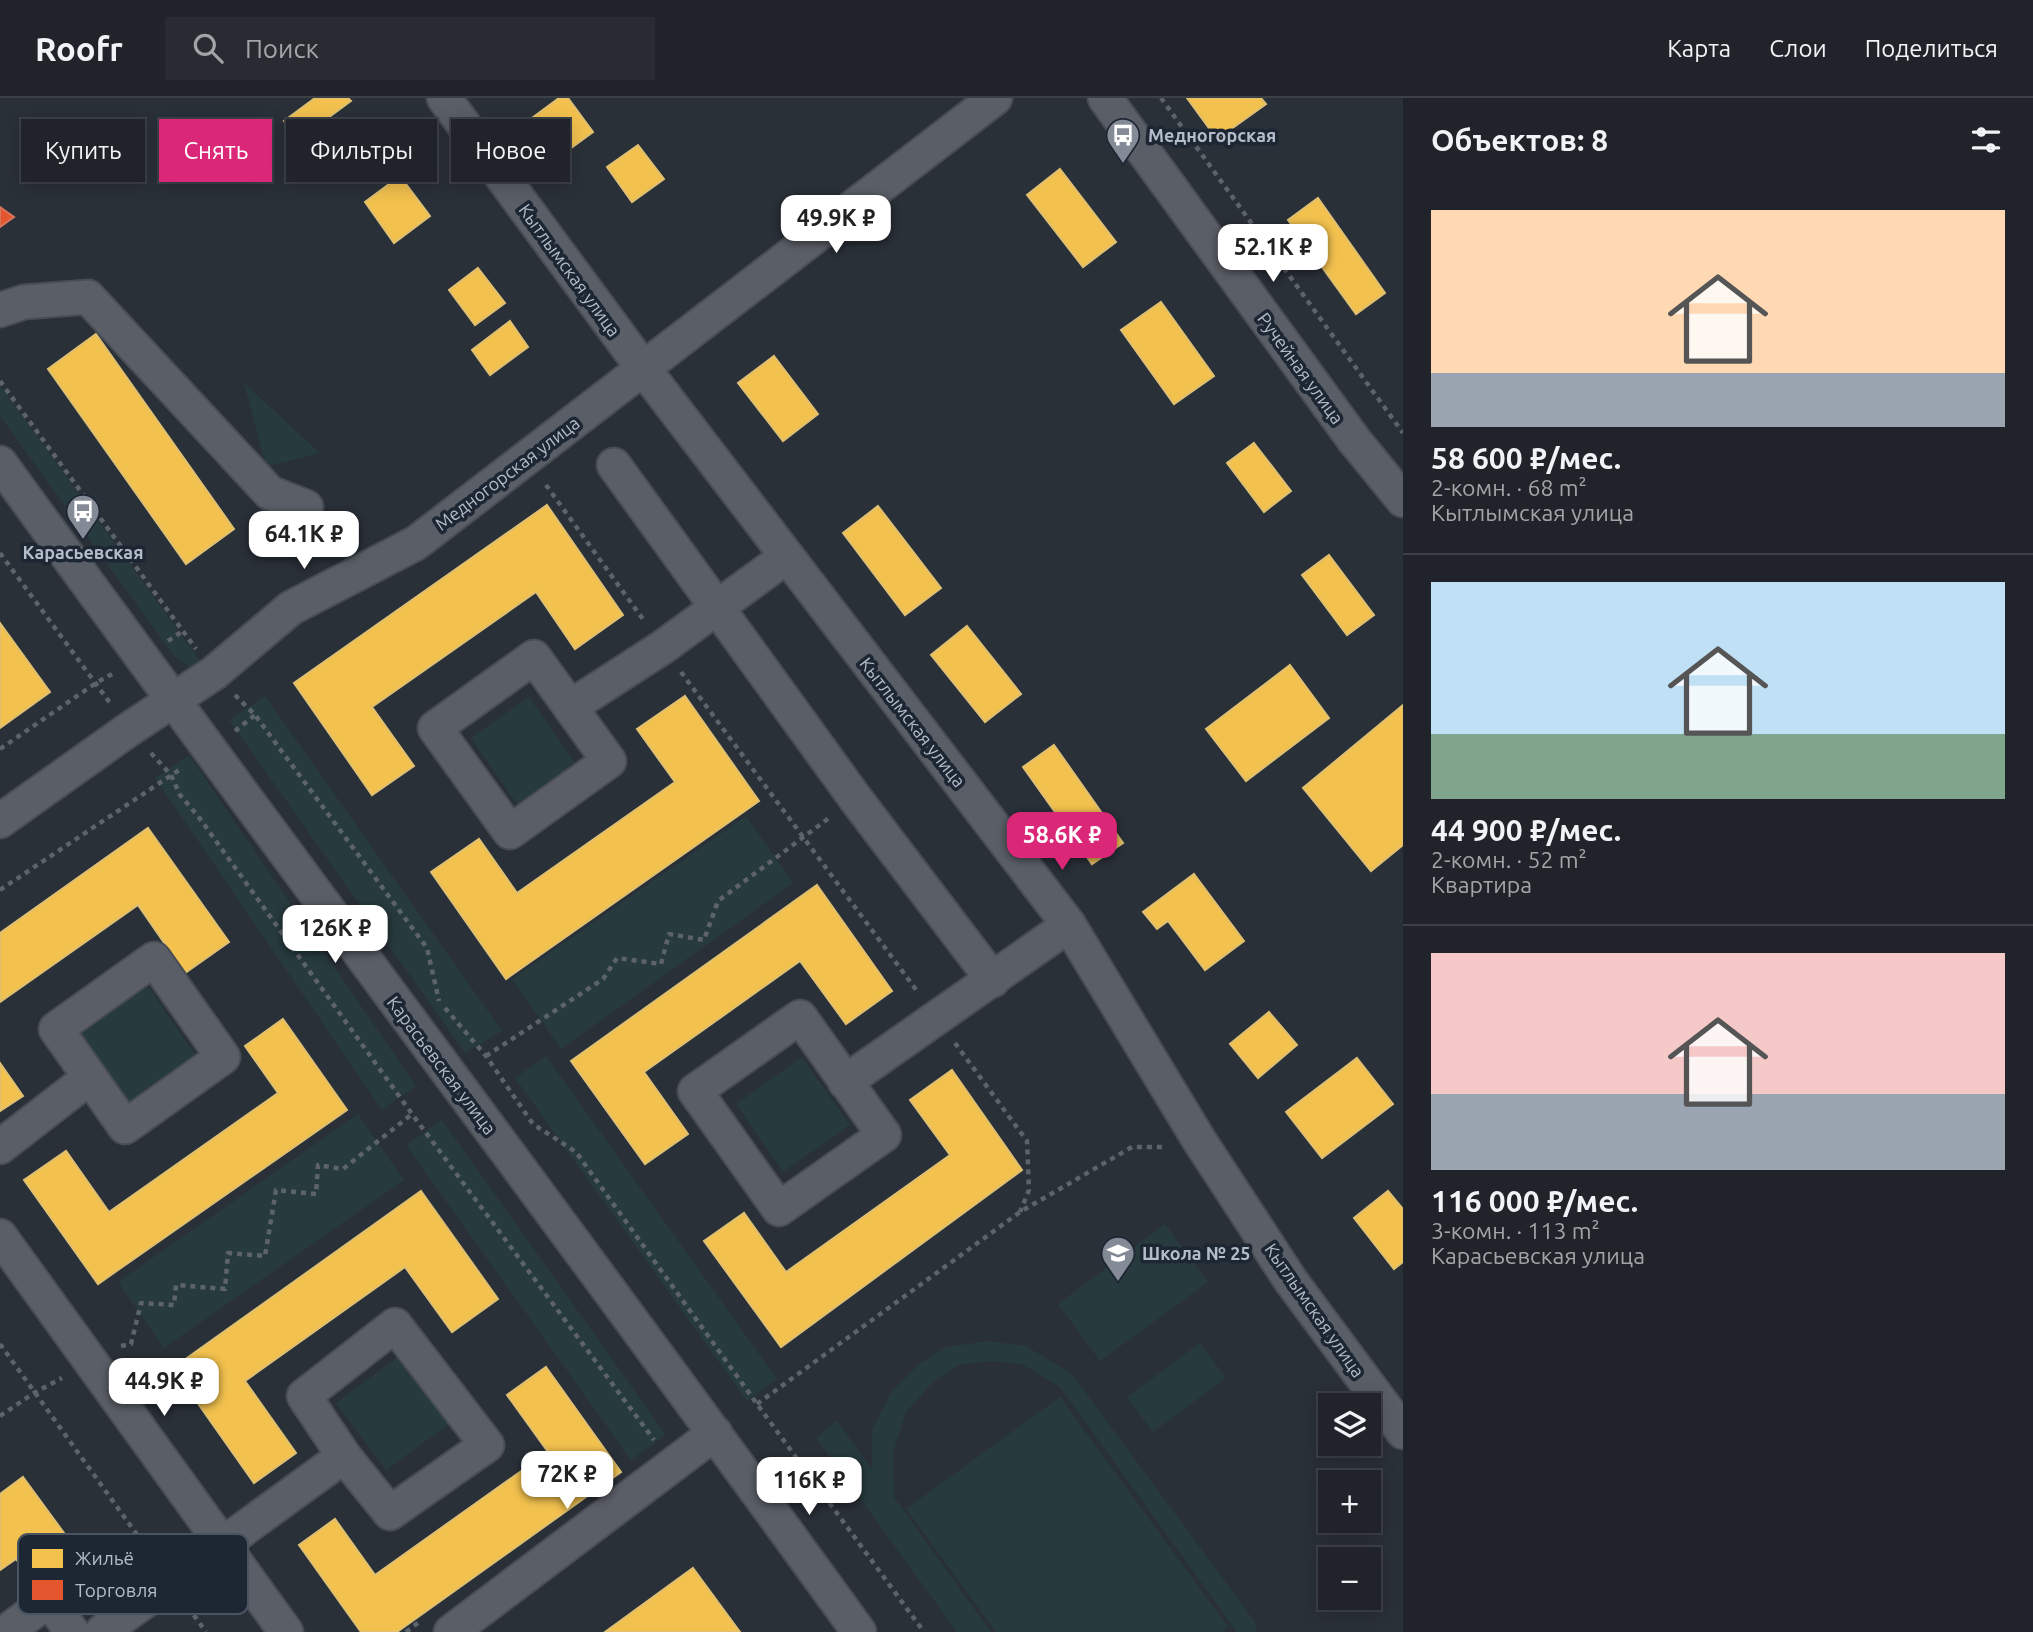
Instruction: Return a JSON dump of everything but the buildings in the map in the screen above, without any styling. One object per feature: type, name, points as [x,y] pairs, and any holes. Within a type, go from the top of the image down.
[{"type":"street","name":"Кытлымская улица","points":[[444,98],[643,369],[1069,925],[1199,1140],[1291,1281],[1403,1432]]},
{"type":"street","name":"Медногорская улица","points":[[0,821],[214,673],[291,608],[416,543],[995,98]]},
{"type":"street","name":"Ручейная улица","points":[[1105,98],[1346,429],[1403,500]]},
{"type":"street","points":[[0,310],[24,302],[88,297],[270,493],[306,506]]},
{"type":"street","name":"Карасьевская улица","points":[[0,463],[172,701],[715,1433],[859,1632]]},
{"type":"street","points":[[614,465],[855,798],[993,979]]},
{"type":"street","points":[[570,707],[663,647],[786,557]]},
{"type":"street","points":[[534,657],[570,707],[609,761],[510,832],[435,728],[534,657]]},
{"type":"street","points":[[845,1082],[1069,925]]},
{"type":"street","points":[[154,959],[223,1057],[125,1127],[89,1078],[55,1028],[154,959]]},
{"type":"street","points":[[800,1017],[845,1082],[884,1135],[779,1209],[695,1091],[800,1017]]},
{"type":"street","points":[[0,1147],[89,1078]]},
{"type":"street","points":[[0,1236],[214,1534]]},
{"type":"street","points":[[395,1325],[486,1445],[390,1513],[344,1456],[303,1396],[395,1325]]},
{"type":"street","points":[[451,1632],[715,1433]]},
{"type":"street","points":[[237,1534],[344,1456]]},
{"type":"street","points":[[248,1580],[286,1632]]},
{"type":"street","points":[[6,1632],[31,1614]]},
{"type":"street","points":[[59,1614],[72,1632]]},
{"type":"street","points":[[102,1632],[127,1614]]},
{"type":"path","points":[[1161,98],[1403,433]]},
{"type":"path","points":[[0,381],[214,673],[255,715],[427,948],[438,1000],[486,1056],[533,1124],[576,1152],[924,1632]]},
{"type":"path","points":[[527,458],[1027,1141],[1029,1190],[1020,1212]]},
{"type":"path","points":[[0,553],[128,730],[171,775],[180,795],[659,1448]]},
{"type":"path","points":[[0,750],[96,683]]},
{"type":"path","points":[[0,890],[210,751],[255,715]]},
{"type":"path","points":[[486,1056],[603,979],[617,958],[661,964],[669,934],[704,940],[718,901],[855,798]]},
{"type":"path","points":[[0,1416],[34,1392],[91,1363],[109,1349],[131,1343],[141,1303],[174,1305],[176,1285],[225,1289],[228,1253],[265,1256],[276,1190],[316,1194],[318,1165],[343,1168],[412,1114]]},
{"type":"path","points":[[757,1404],[1020,1212],[1132,1147],[1162,1147],[1171,1154]]},
{"type":"path","points":[[0,1344],[136,1534]]},
{"type":"path","points":[[193,1614],[206,1632]]},
{"type":"green space","points":[[244,383],[320,453],[266,467]]},
{"type":"green space","points":[[0,385],[201,662],[192,668],[175,657],[0,416]]},
{"type":"green space","points":[[265,696],[502,1031],[465,1053],[229,720]]},
{"type":"green space","points":[[529,697],[575,763],[517,804],[471,738]]},
{"type":"green space","points":[[189,755],[416,1086],[382,1110],[155,778]]},
{"type":"green space","points":[[746,816],[793,883],[561,1049],[512,979]]},
{"type":"green space","points":[[146,983],[198,1059],[124,1110],[72,1035]]},
{"type":"green space","points":[[546,1056],[777,1379],[747,1401],[515,1078]]},
{"type":"green space","points":[[802,1057],[850,1125],[783,1172],[736,1104]]},
{"type":"green space","points":[[358,1114],[404,1180],[164,1348],[118,1282]]},
{"type":"green space","points":[[442,1120],[666,1435],[631,1460],[406,1145]]},
{"type":"green space","points":[[1165,1224],[1208,1282],[1100,1361],[1058,1304]]},
{"type":"green space","points":[[987,1341],[1026,1346],[1072,1374],[1255,1622],[1257,1632],[1237,1632],[1060,1387],[1022,1364],[990,1361],[959,1365],[935,1380],[906,1412],[893,1453],[894,1497],[991,1632],[957,1632],[816,1438],[837,1421],[872,1469],[872,1430],[892,1391],[920,1363],[947,1347]]},
{"type":"green space","points":[[1200,1343],[1226,1378],[1153,1432],[1127,1397]]},
{"type":"green space","points":[[402,1354],[452,1422],[386,1470],[336,1403]]},
{"type":"green space","points":[[1060,1397],[1228,1627],[1222,1632],[996,1632],[906,1509]]},
{"type":"place","name":"Медногорская","points":[[1123,165]]},
{"type":"place","name":"Карасьевская","points":[[83,541]]},
{"type":"place","name":"Школа № 25","points":[[1118,1283]]}]
